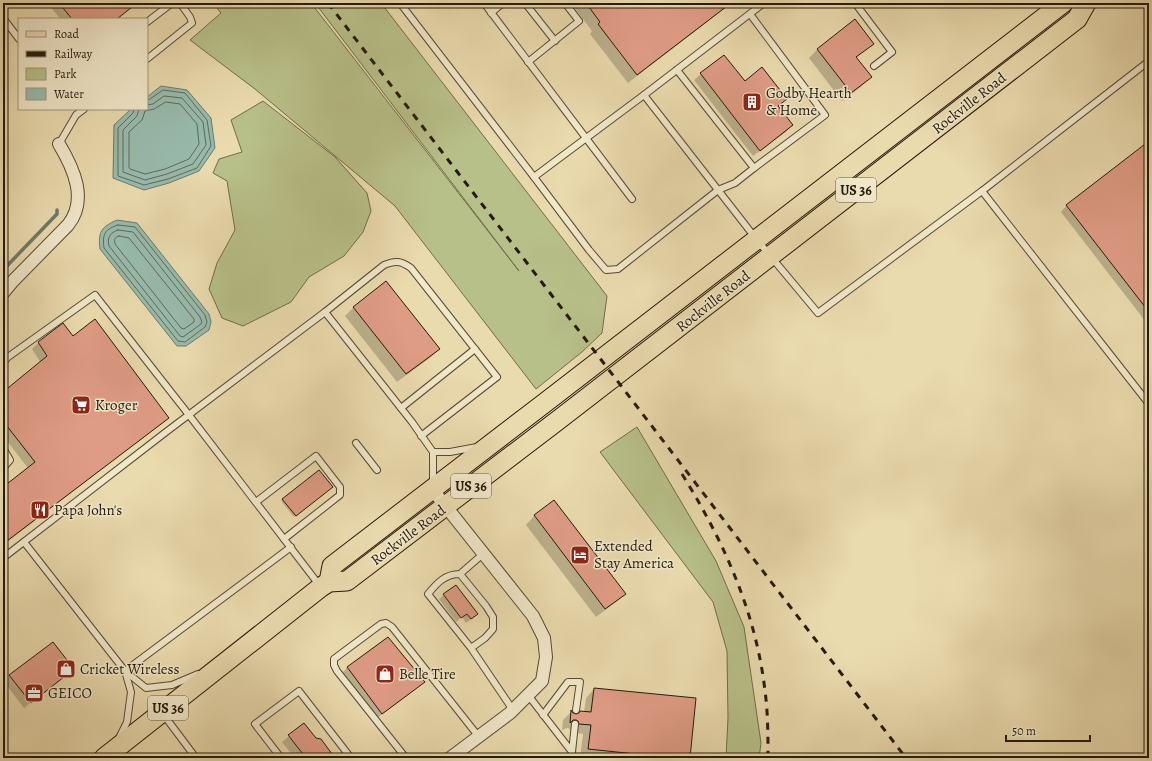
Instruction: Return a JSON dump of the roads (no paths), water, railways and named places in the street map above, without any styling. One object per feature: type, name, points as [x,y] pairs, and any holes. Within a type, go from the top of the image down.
[{"type":"main road","name":"Rockville Road","points":[[1063,3],[332,566],[325,584],[347,581],[446,506],[1077,19],[1086,3]]},
{"type":"main road","name":"US 36","points":[[108,755],[325,584]]},
{"type":"street","points":[[3,293],[68,225],[76,213],[79,201],[76,182],[59,144]]},
{"type":"street","points":[[432,489],[532,616],[544,638],[546,657],[542,681],[513,710],[450,758]]},
{"type":"lane","points":[[148,21],[172,3]]},
{"type":"lane","points":[[148,58],[192,23],[190,17],[180,3]]},
{"type":"lane","points":[[400,3],[589,250],[606,270],[618,269],[718,190],[735,183],[825,115],[750,14]]},
{"type":"lane","points":[[484,3],[632,199]]},
{"type":"lane","points":[[491,13],[503,3]]},
{"type":"lane","points":[[525,3],[555,41]]},
{"type":"lane","points":[[528,62],[580,21],[565,3]]},
{"type":"lane","points":[[534,177],[764,3]]},
{"type":"lane","points":[[855,3],[892,52],[874,66]]},
{"type":"lane","points":[[3,18],[18,38]]},
{"type":"lane","points":[[644,95],[757,240],[818,313],[982,191],[1149,61]]},
{"type":"lane","points":[[677,70],[754,168]]},
{"type":"lane","points":[[59,144],[74,112]]},
{"type":"lane","points":[[982,191],[1149,404]]},
{"type":"lane","points":[[3,558],[325,312],[384,265],[392,262],[405,264],[411,268],[497,377],[421,436]]},
{"type":"lane","points":[[3,363],[8,357],[95,295],[290,547],[325,584]]},
{"type":"lane","points":[[325,312],[401,408],[433,452],[432,489]]},
{"type":"lane","points":[[401,408],[475,349]]},
{"type":"lane","points":[[356,443],[377,470]]},
{"type":"lane","points":[[433,452],[450,452],[492,443]]},
{"type":"lane","points":[[3,448],[10,460],[3,468]]},
{"type":"lane","points":[[256,502],[316,456],[340,486],[340,495],[284,539]]},
{"type":"lane","points":[[24,542],[125,671],[146,688],[172,685],[224,663]]},
{"type":"lane","points":[[125,671],[290,547]]},
{"type":"lane","points":[[483,554],[460,574],[452,574],[437,583],[428,594],[471,648],[513,710]]},
{"type":"lane","points":[[460,574],[493,617],[493,628],[485,638],[471,648]]},
{"type":"lane","points":[[406,758],[334,665],[334,659],[381,624],[386,623],[392,627],[479,737]]},
{"type":"lane","points":[[108,755],[127,722],[131,692],[125,671]]},
{"type":"lane","points":[[543,715],[568,682],[580,682],[576,710]]},
{"type":"lane","points":[[281,758],[255,724],[300,691],[351,758]]},
{"type":"lane","points":[[528,695],[572,752],[575,724]]},
{"type":"lane","points":[[162,712],[196,758]]},
{"type":"water","points":[[161,86],[187,90],[211,118],[215,148],[199,171],[169,183],[144,190],[113,178],[114,125],[130,110],[148,110],[148,96]]},
{"type":"water","points":[[117,220],[137,223],[209,314],[211,322],[209,330],[186,346],[177,346],[100,249],[100,234],[107,225]]},
{"type":"waterway","points":[[3,270],[57,214],[57,210]]},
{"type":"railway","points":[[328,3],[906,758]]},
{"type":"railway","points":[[682,474],[724,551],[746,605],[761,662],[767,716],[768,758]]},
{"type":"place","name":"Godby Hearth & Home","points":[[752,102]]},
{"type":"place","name":"Kroger","points":[[81,405]]},
{"type":"place","name":"Papa John's","points":[[40,510]]},
{"type":"place","name":"Extended Stay America","points":[[580,555]]},
{"type":"place","name":"Cricket Wireless","points":[[66,669]]},
{"type":"place","name":"Belle Tire","points":[[385,674]]},
{"type":"place","name":"GEICO","points":[[34,693]]}]
